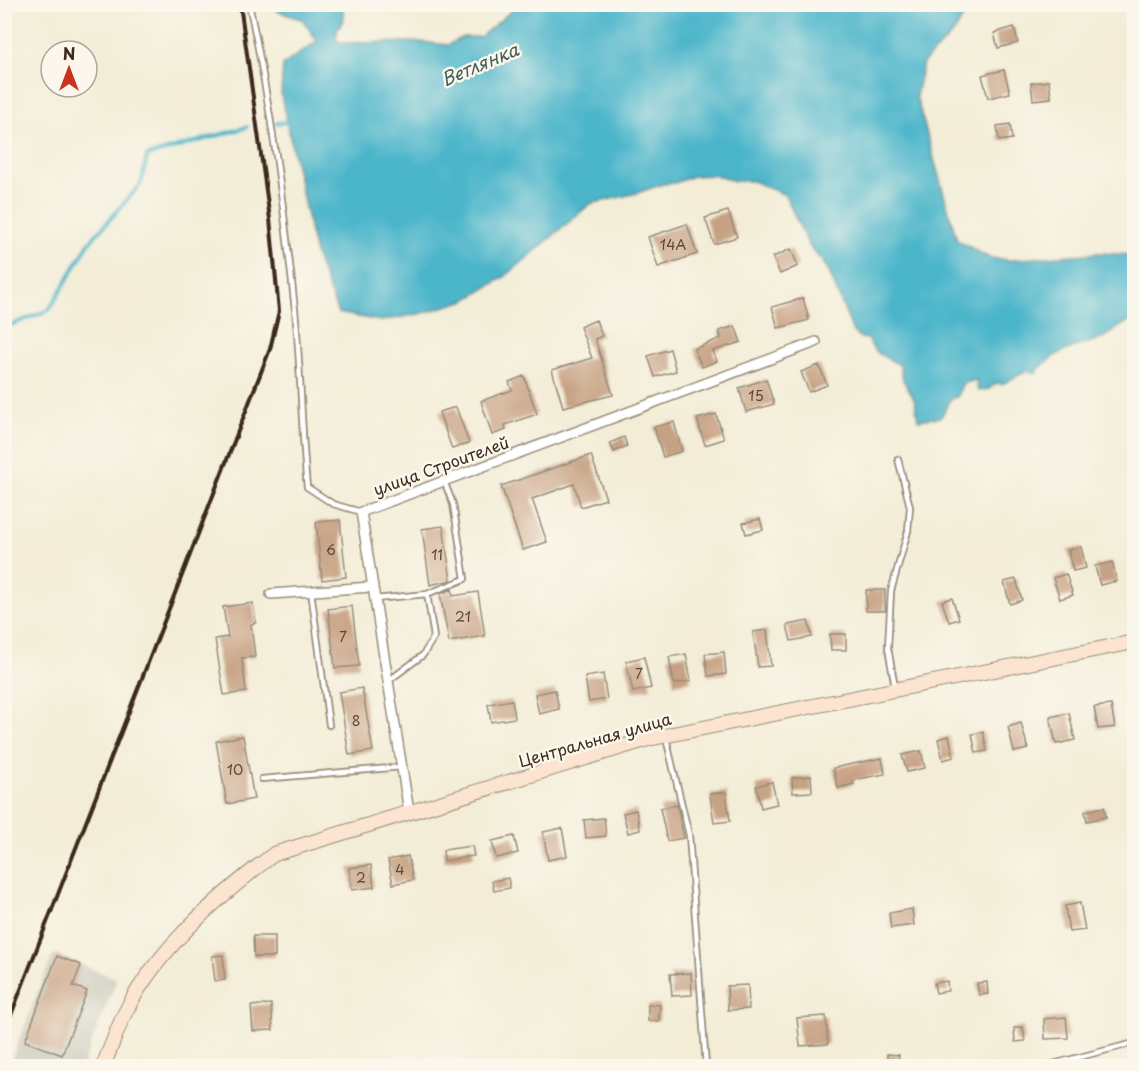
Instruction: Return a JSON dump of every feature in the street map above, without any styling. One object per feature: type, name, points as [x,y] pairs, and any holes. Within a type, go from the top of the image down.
[{"type":"main road","name":"Центральная улица","points":[[103,1066],[127,1010],[151,973],[223,894],[274,854],[666,735],[1134,642]]},
{"type":"street","name":"улица Строителей","points":[[409,812],[371,587],[361,512],[816,342]]},
{"type":"street","points":[[271,594],[371,587]]},
{"type":"lane","points":[[249,4],[266,80],[291,277],[307,487],[333,504],[361,512]]},
{"type":"lane","points":[[895,690],[888,648],[891,591],[908,531],[910,507],[898,459]]},
{"type":"lane","points":[[374,599],[426,594],[465,579],[453,504],[444,481]]},
{"type":"lane","points":[[311,591],[329,725]]},
{"type":"lane","points":[[387,682],[423,655],[434,638],[426,594]]},
{"type":"lane","points":[[666,735],[689,835],[706,1066]]},
{"type":"lane","points":[[262,779],[402,767]]},
{"type":"lane","points":[[1045,1066],[1134,1043]]},
{"type":"shaded area","points":[[53,954],[117,979],[82,1066],[9,1066]]},
{"type":"water","points":[[277,5],[343,7],[344,20],[338,28],[336,40],[342,43],[422,42],[448,45],[463,37],[480,37],[515,8],[526,5],[970,5],[955,31],[923,63],[916,96],[957,240],[989,258],[1010,260],[1099,253],[1134,255],[1134,318],[1102,338],[1058,354],[1036,373],[1027,371],[1002,384],[996,383],[989,389],[978,391],[976,380],[962,384],[958,396],[950,400],[941,417],[918,420],[915,401],[903,380],[900,365],[877,352],[868,339],[861,338],[853,332],[828,269],[808,244],[785,195],[753,181],[735,181],[714,175],[693,176],[675,183],[663,184],[637,193],[590,204],[506,276],[466,300],[423,313],[381,321],[338,313],[315,254],[281,95],[283,65],[317,41],[303,20],[277,11]]},
{"type":"building","points":[[1014,27],[1018,43],[998,48],[994,33]]},
{"type":"building","points":[[1004,70],[1010,93],[988,98],[982,75]]},
{"type":"building","points":[[1049,81],[1051,98],[1033,100],[1031,83]]},
{"type":"building","points":[[1010,124],[1012,139],[999,141],[997,126]]},
{"type":"building","points":[[728,211],[737,237],[714,244],[705,218]]},
{"type":"building","points":[[687,224],[697,254],[658,267],[648,237]]},
{"type":"building","points":[[791,249],[798,266],[780,274],[773,257]]},
{"type":"building","points":[[803,298],[809,320],[778,328],[772,307]]},
{"type":"building","points":[[596,320],[602,336],[595,339],[613,395],[563,407],[552,370],[592,358],[580,327]]},
{"type":"building","points":[[735,326],[741,342],[713,351],[717,361],[702,367],[694,349],[721,338],[719,331]]},
{"type":"building","points":[[670,349],[676,371],[655,377],[648,356]]},
{"type":"building","points":[[819,365],[827,385],[809,392],[801,372]]},
{"type":"building","points":[[524,376],[537,414],[505,425],[506,430],[492,435],[481,401],[512,390],[509,382]]},
{"type":"building","points":[[766,379],[774,404],[746,412],[739,388]]},
{"type":"building","points":[[456,407],[469,443],[452,449],[439,412]]},
{"type":"building","points":[[716,414],[724,439],[705,445],[697,419]]},
{"type":"building","points":[[674,422],[682,451],[663,457],[654,427]]},
{"type":"building","points":[[624,437],[627,446],[614,452],[610,443]]},
{"type":"building","points":[[591,455],[606,499],[581,507],[574,484],[532,499],[547,542],[523,550],[501,486]]},
{"type":"building","points":[[760,519],[763,530],[746,534],[743,523]]},
{"type":"building","points":[[340,520],[346,577],[322,580],[316,522]]},
{"type":"building","points":[[443,526],[451,580],[430,585],[422,529]]},
{"type":"building","points":[[1081,547],[1086,568],[1073,571],[1068,550]]},
{"type":"building","points":[[1112,562],[1117,581],[1100,585],[1095,566]]},
{"type":"building","points":[[1066,574],[1073,595],[1060,599],[1053,578]]},
{"type":"building","points":[[1016,579],[1022,600],[1010,604],[1004,582]]},
{"type":"building","points":[[452,589],[453,596],[478,592],[485,636],[449,642],[440,594]]},
{"type":"building","points":[[866,590],[885,590],[885,611],[866,611]]},
{"type":"building","points":[[952,598],[959,619],[949,622],[942,601]]},
{"type":"building","points":[[253,603],[256,623],[251,624],[255,657],[242,658],[246,692],[224,695],[215,639],[228,637],[223,607]]},
{"type":"building","points":[[352,606],[359,666],[335,668],[328,609]]},
{"type":"building","points":[[808,621],[812,637],[791,641],[787,625]]},
{"type":"building","points":[[767,630],[771,666],[758,667],[753,632]]},
{"type":"building","points":[[830,634],[846,634],[846,650],[831,650]]},
{"type":"building","points":[[724,652],[726,674],[708,676],[705,654]]},
{"type":"building","points":[[686,654],[691,681],[674,684],[669,657]]},
{"type":"building","points":[[644,657],[651,688],[633,692],[626,661]]},
{"type":"building","points":[[603,674],[607,699],[589,702],[585,677]]},
{"type":"building","points":[[362,688],[373,751],[349,755],[339,692]]},
{"type":"building","points":[[555,690],[559,709],[539,714],[535,694]]},
{"type":"building","points":[[512,700],[515,718],[491,722],[488,704]]},
{"type":"building","points":[[1111,705],[1115,727],[1098,729],[1094,707]]},
{"type":"building","points":[[1069,713],[1075,740],[1056,744],[1050,717]]},
{"type":"building","points":[[1021,723],[1028,749],[1014,752],[1008,727]]},
{"type":"building","points":[[983,732],[987,751],[976,753],[972,734]]},
{"type":"building","points":[[243,736],[254,799],[227,804],[216,741]]},
{"type":"building","points":[[949,736],[954,757],[943,760],[938,739]]},
{"type":"building","points":[[921,751],[925,768],[907,772],[902,755]]},
{"type":"building","points":[[882,758],[885,774],[853,780],[854,784],[838,788],[833,768]]},
{"type":"building","points":[[811,776],[812,792],[793,793],[792,778]]},
{"type":"building","points":[[772,782],[777,804],[761,808],[756,786]]},
{"type":"building","points":[[726,792],[730,821],[714,823],[710,794]]},
{"type":"building","points":[[677,805],[684,838],[667,841],[660,808]]},
{"type":"building","points":[[1104,807],[1106,817],[1087,821],[1085,811]]},
{"type":"building","points":[[636,810],[640,830],[628,833],[623,813]]},
{"type":"building","points":[[604,818],[606,836],[586,838],[584,820]]},
{"type":"building","points":[[562,828],[567,856],[548,860],[543,832]]},
{"type":"building","points":[[514,836],[518,853],[496,858],[492,841]]},
{"type":"building","points":[[472,846],[474,856],[444,861],[443,850]]},
{"type":"building","points":[[408,856],[413,880],[393,884],[388,860]]},
{"type":"building","points":[[371,865],[374,887],[352,890],[349,868]]},
{"type":"building","points":[[508,878],[510,888],[494,891],[492,881]]},
{"type":"building","points":[[1080,903],[1085,930],[1069,932],[1065,906]]},
{"type":"building","points":[[912,909],[914,925],[891,928],[889,913]]},
{"type":"building","points":[[253,936],[275,936],[275,957],[254,957]]},
{"type":"building","points":[[223,955],[225,980],[215,981],[212,956]]},
{"type":"building","points":[[57,956],[81,965],[73,986],[87,991],[62,1055],[25,1041]]},
{"type":"building","points":[[691,973],[692,995],[672,996],[670,974]]},
{"type":"building","points":[[947,981],[948,991],[936,993],[934,983]]},
{"type":"building","points":[[987,982],[988,994],[979,995],[977,983]]},
{"type":"building","points":[[748,985],[749,1009],[728,1010],[727,986]]},
{"type":"building","points":[[271,1004],[273,1030],[253,1031],[251,1006]]},
{"type":"building","points":[[648,1005],[660,1005],[659,1021],[648,1021]]},
{"type":"building","points":[[826,1016],[828,1044],[800,1046],[797,1018]]},
{"type":"building","points":[[1066,1017],[1068,1038],[1045,1039],[1044,1019]]},
{"type":"building","points":[[1023,1027],[1025,1041],[1015,1042],[1014,1028]]},
{"type":"building","points":[[887,1054],[899,1055],[898,1066],[887,1066]]},
{"type":"waterway","name":"Ветлянка","points":[[276,123],[291,122]]},
{"type":"waterway","name":"Ветлянка","points":[[4,328],[49,310],[89,243],[141,184],[147,156],[247,127]]},
{"type":"railway","points":[[4,1033],[270,349],[279,311],[270,219],[240,4]]}]
